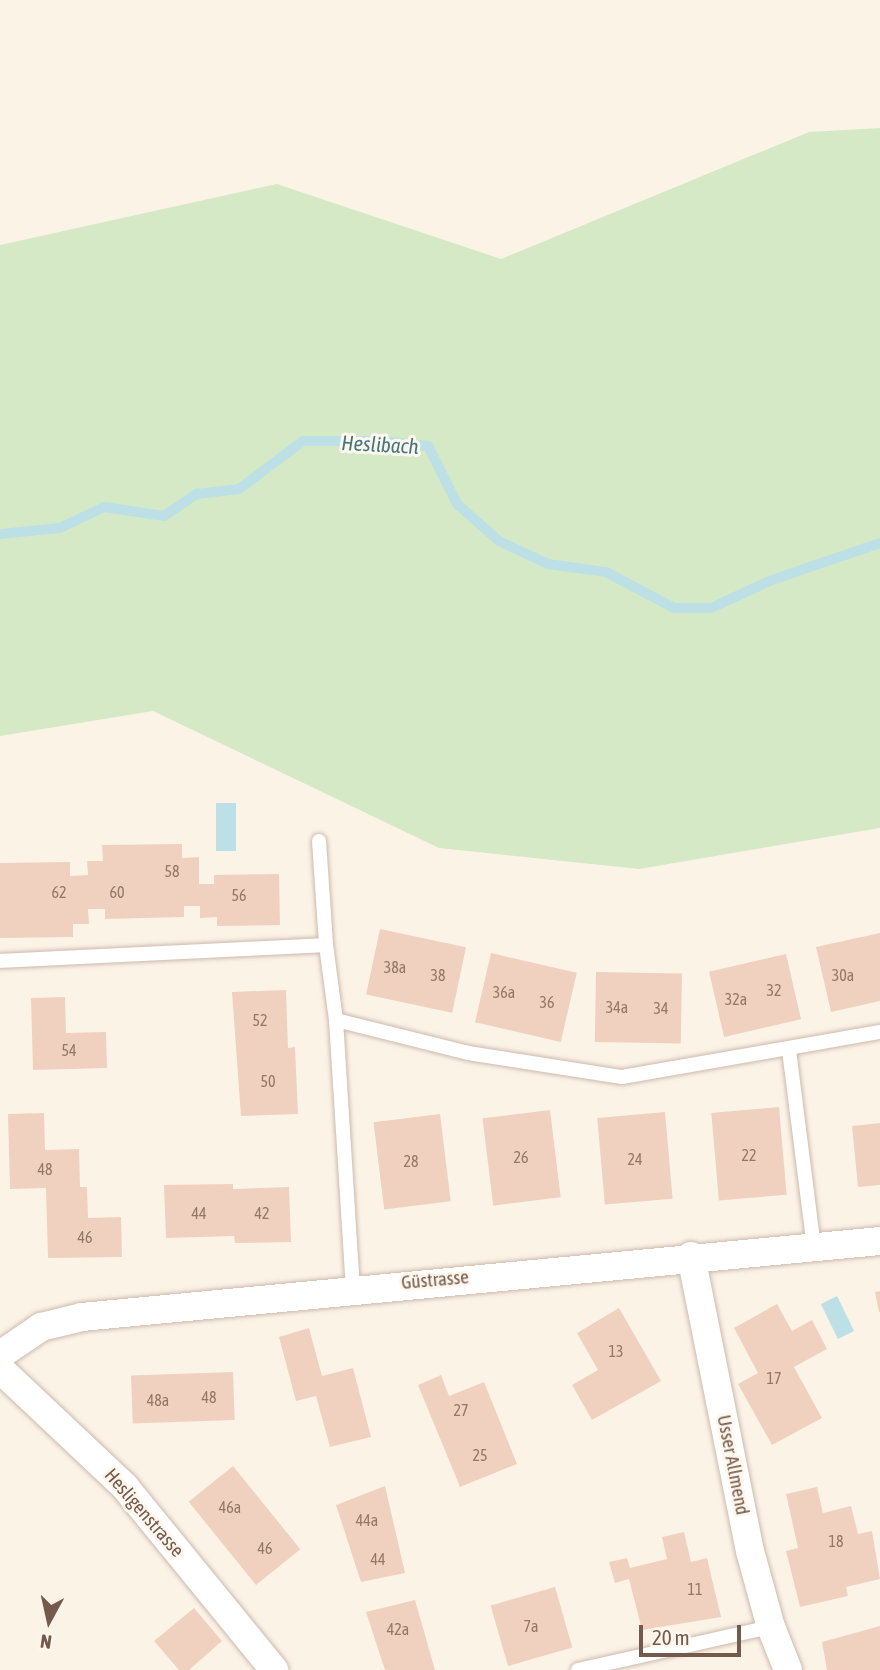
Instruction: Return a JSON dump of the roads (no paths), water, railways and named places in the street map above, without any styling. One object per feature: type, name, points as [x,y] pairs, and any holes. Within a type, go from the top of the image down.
[{"type":"street","name":"Güstrasse","points":[[0,1355],[41,1327],[82,1317],[353,1288],[880,1241]]},
{"type":"street","name":"Usser Allmend","points":[[691,1256],[750,1550],[771,1627],[788,1670]]},
{"type":"street","name":"Hesligenstrasse","points":[[0,1369],[125,1487],[274,1670]]},
{"type":"lane","points":[[319,841],[326,945],[335,1020],[353,1288]]},
{"type":"lane","points":[[0,961],[326,945]]},
{"type":"lane","points":[[335,1020],[468,1053],[622,1077],[880,1032]]},
{"type":"lane","points":[[789,1050],[814,1247]]},
{"type":"lane","points":[[578,1670],[771,1627]]},
{"type":"water","points":[[216,803],[236,803],[236,851],[216,851]]},
{"type":"water","points":[[837,1296],[854,1331],[838,1339],[821,1304]]},
{"type":"waterway","name":"Heslibach","points":[[0,534],[60,528],[104,507],[164,516],[197,494],[239,489],[303,441],[383,441],[428,446],[457,504],[499,541],[548,564],[606,572],[674,608],[711,608],[772,580],[880,543]]}]
